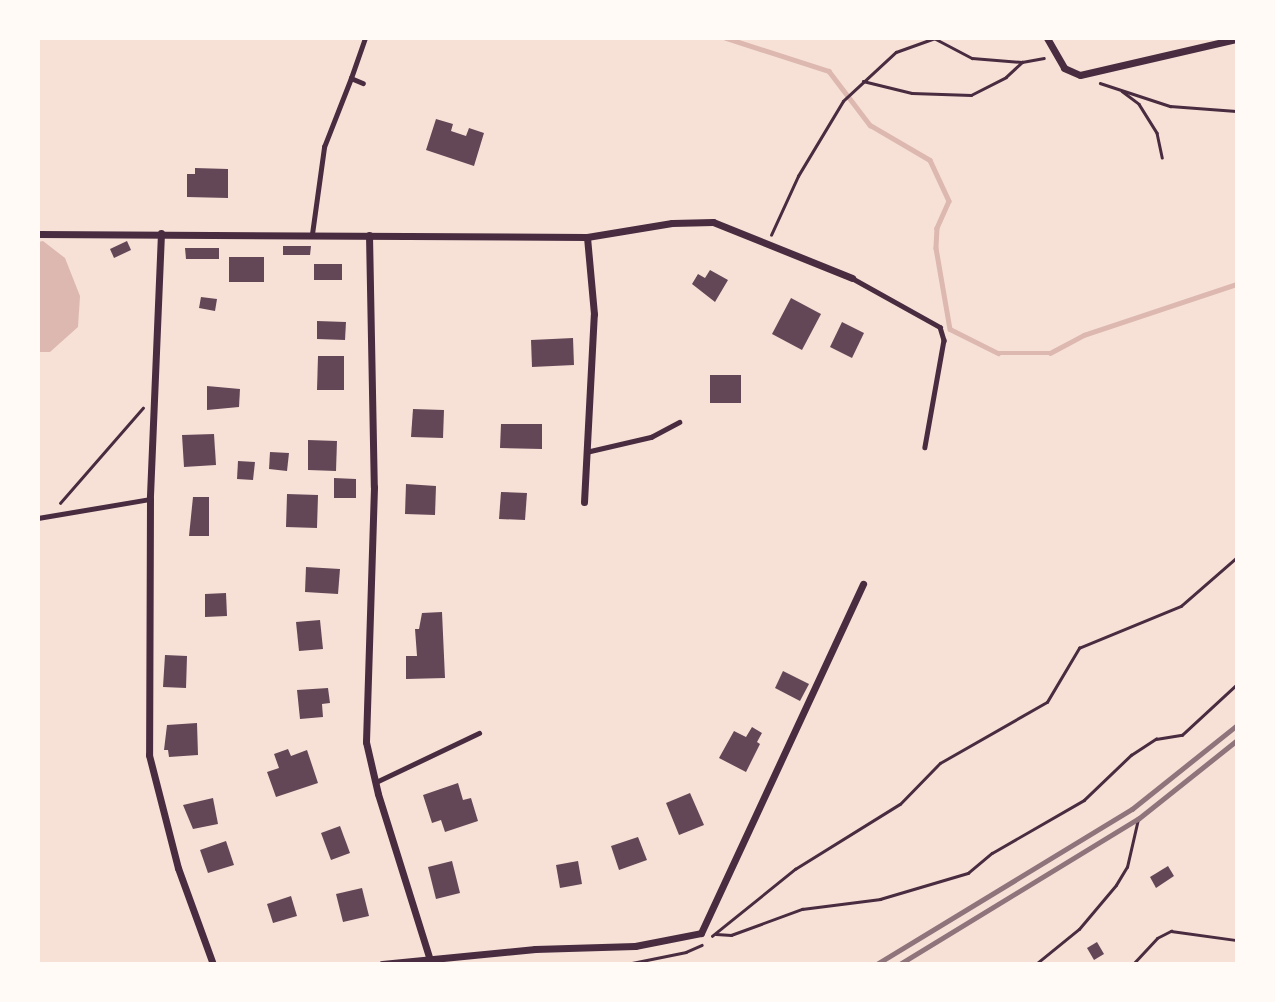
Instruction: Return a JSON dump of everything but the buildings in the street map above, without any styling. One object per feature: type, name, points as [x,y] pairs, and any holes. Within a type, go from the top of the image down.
[{"type":"street","points":[[1047,38],[1055,55],[1071,73],[1080,75],[1237,39]]},
{"type":"street","points":[[38,234],[587,237],[672,223],[713,222],[852,278]]},
{"type":"street","points":[[161,233],[150,499],[149,755],[174,857],[213,964]]},
{"type":"street","points":[[369,235],[374,487],[366,728],[375,783],[429,957]]},
{"type":"street","points":[[584,502],[594,314],[587,237]]},
{"type":"street","points":[[382,964],[429,957],[635,946],[701,933],[863,584]]},
{"type":"lane","points":[[312,234],[324,147],[365,38]]},
{"type":"lane","points":[[351,78],[363,83]]},
{"type":"lane","points":[[852,278],[940,327],[944,340],[925,447]]},
{"type":"lane","points":[[585,452],[651,437],[679,422]]},
{"type":"lane","points":[[38,518],[150,499]]},
{"type":"lane","points":[[375,783],[479,733]]},
{"type":"path","points":[[766,244],[798,176],[843,101],[896,51],[934,39],[972,58],[1021,62],[1055,55]]},
{"type":"path","points":[[863,81],[912,93],[971,95],[1006,77],[1021,62]]},
{"type":"path","points":[[1080,75],[1170,106],[1237,111]]},
{"type":"path","points":[[1119,89],[1139,104],[1157,132],[1162,158]]},
{"type":"path","points":[[49,515],[153,399]]},
{"type":"path","points":[[627,964],[687,952],[715,934],[795,869],[900,804],[940,763],[1048,702],[1079,648],[1181,606],[1237,558]]},
{"type":"path","points":[[707,934],[731,935],[802,909],[880,899],[968,873],[992,853],[1084,800],[1131,755],[1156,739],[1182,735],[1237,685]]},
{"type":"path","points":[[1036,964],[1088,920],[1116,886],[1127,867],[1138,819]]},
{"type":"path","points":[[1133,964],[1157,938],[1171,931],[1237,940]]},
{"type":"shaded area","points":[[43,241],[65,258],[80,296],[78,327],[50,352],[39,352],[38,242]]},
{"type":"waterway","points":[[726,38],[829,71],[870,125],[930,160],[949,201],[937,228],[936,248],[950,329],[998,353],[1050,353],[1084,335],[1236,284]]},
{"type":"railway","points":[[877,964],[1132,809],[1236,726]]},
{"type":"railway","points":[[900,964],[1138,819],[1236,741]]}]
